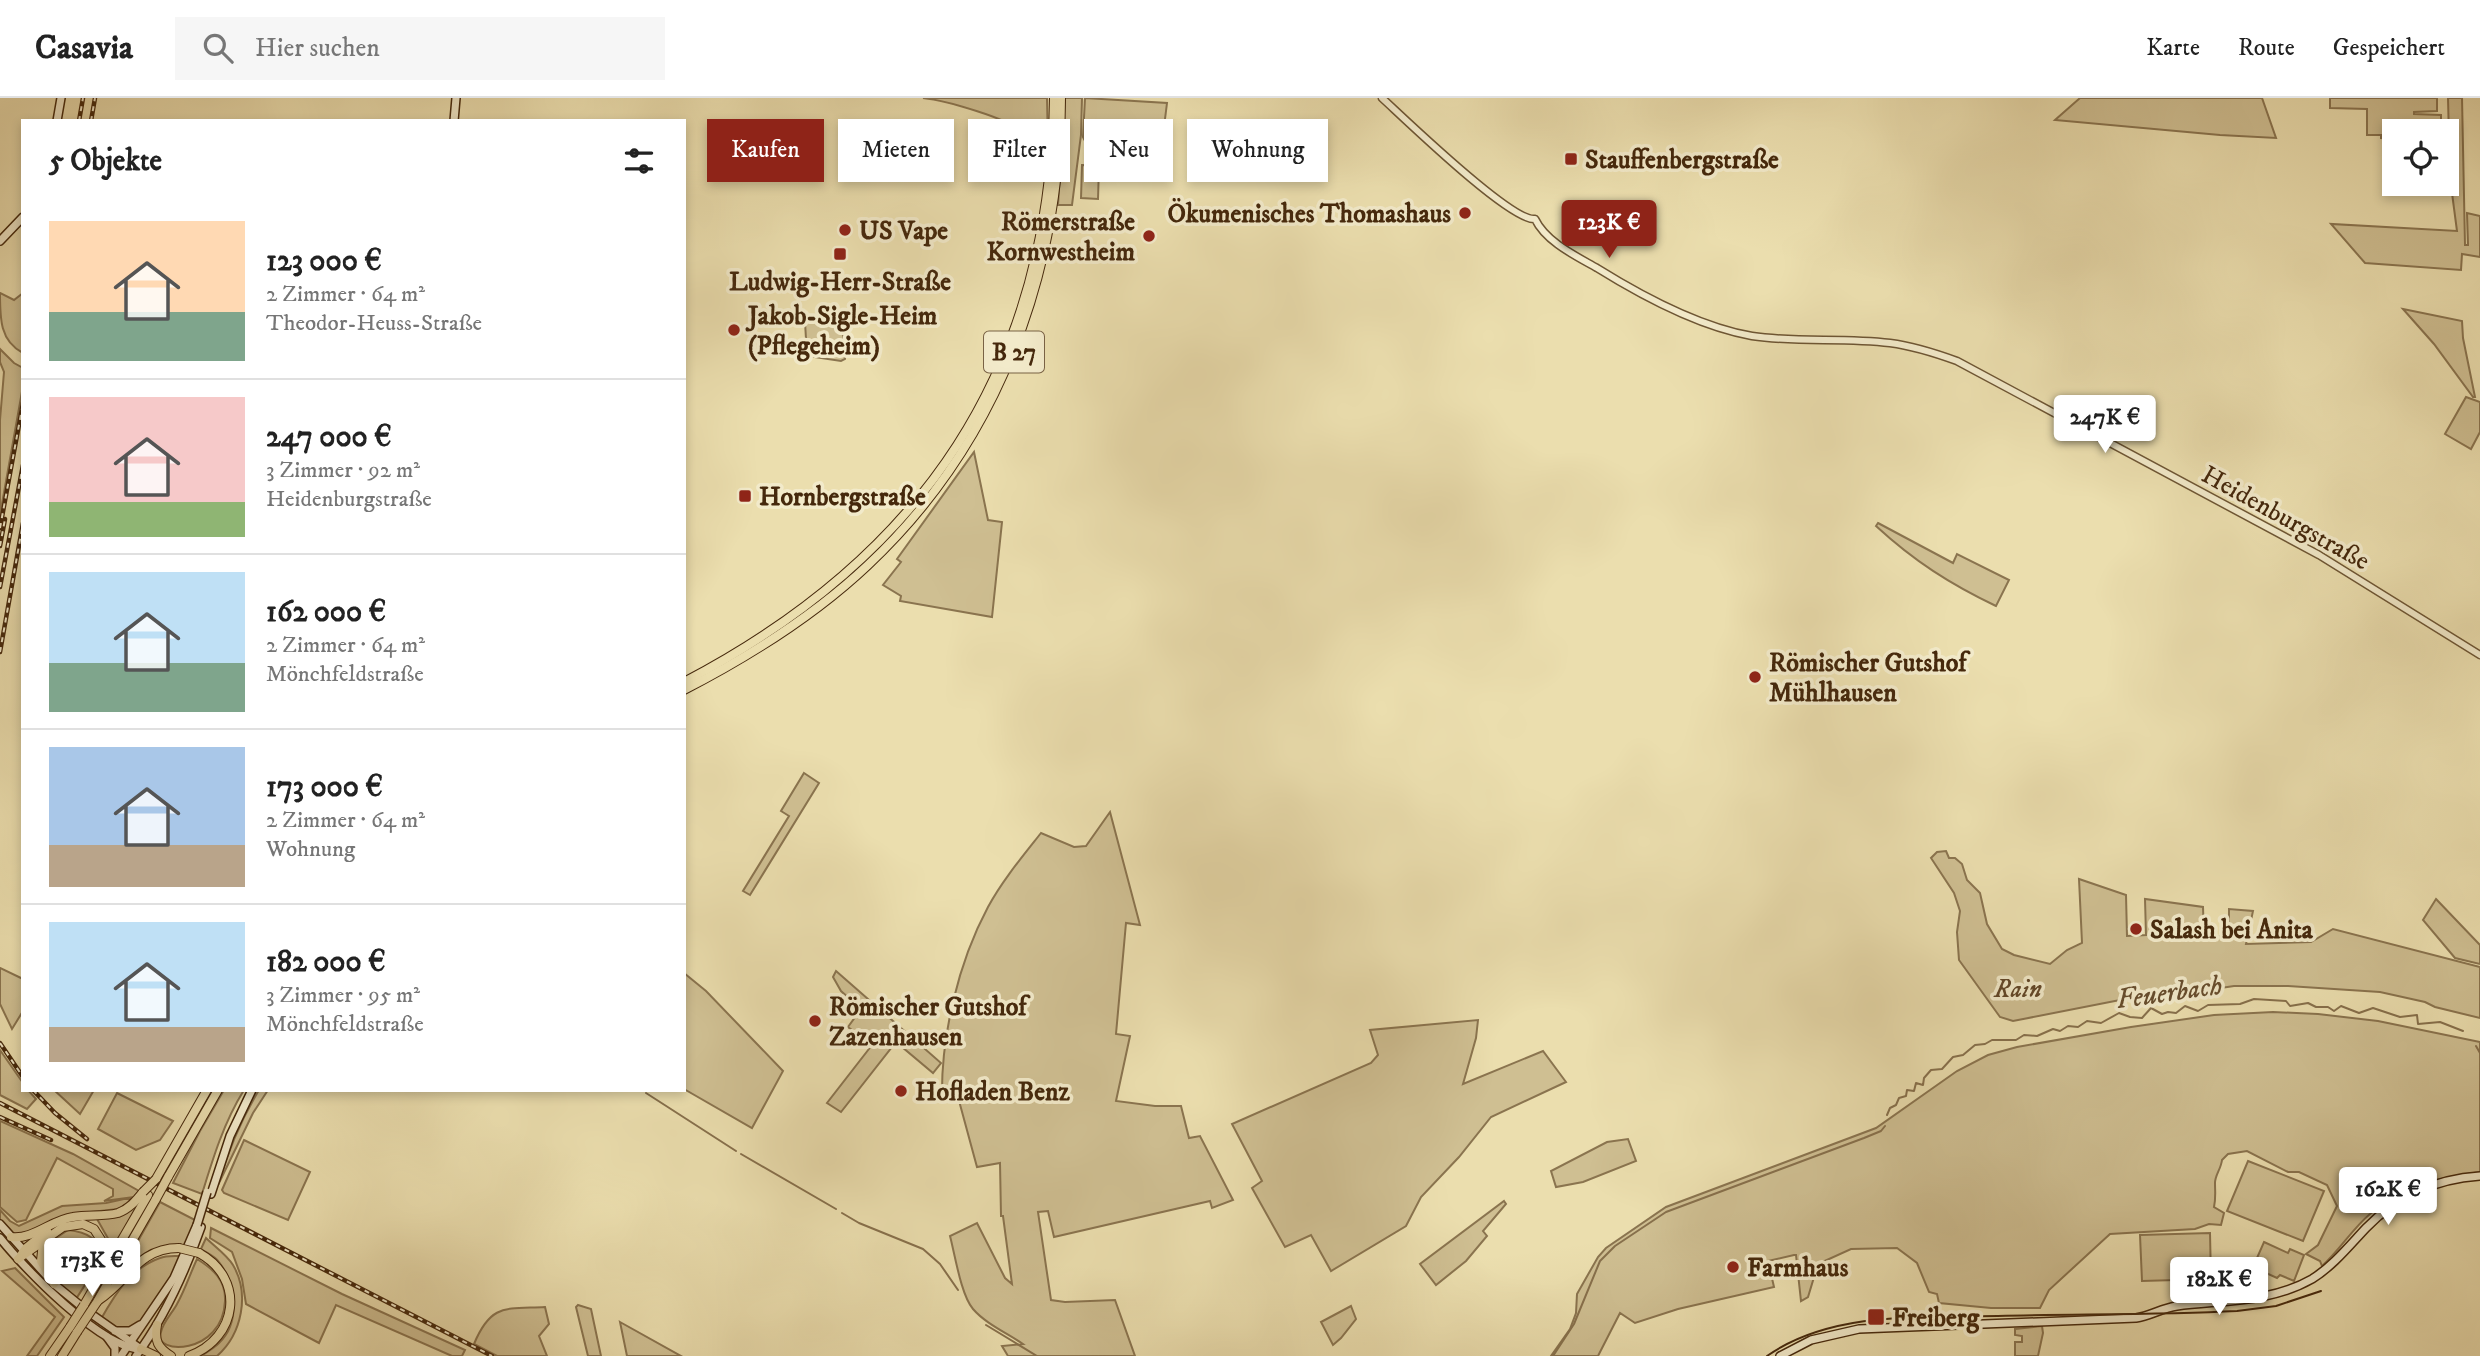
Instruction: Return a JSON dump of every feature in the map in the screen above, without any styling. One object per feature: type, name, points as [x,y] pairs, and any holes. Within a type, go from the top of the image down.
[{"type":"highway","name":"B 27","points":[[864,563],[952,454],[992,382],[1010,340],[1024,302],[1044,222],[1052,153],[1054,98]]},
{"type":"highway","name":"B 27","points":[[686,689],[779,635],[846,580],[907,524],[958,458],[995,394],[1017,345],[1043,263],[1051,223],[1059,154],[1061,98]]},
{"type":"highway","name":"B 27","points":[[686,681],[781,625],[846,580]]},
{"type":"highway","points":[[162,1176],[206,1092]]},
{"type":"highway","points":[[93,1299],[100,1279],[149,1195],[217,1092]]},
{"type":"highway","points":[[11,1237],[28,1236],[64,1219],[120,1212],[149,1195]]},
{"type":"highway","points":[[61,1356],[149,1195]]},
{"type":"highway","points":[[23,1255],[64,1219]]},
{"type":"highway","points":[[23,1255],[69,1224],[83,1224],[94,1229],[101,1237],[104,1249],[100,1279]]},
{"type":"highway","points":[[43,1241],[41,1261],[54,1284]]},
{"type":"highway","points":[[93,1299],[109,1293],[126,1273],[145,1258],[163,1250],[179,1248],[208,1258],[222,1273],[230,1293],[228,1319],[218,1337],[206,1348],[189,1356]]},
{"type":"highway","points":[[157,1325],[157,1345],[172,1356]]},
{"type":"highway","points":[[50,1356],[74,1329]]},
{"type":"highway","points":[[139,1353],[156,1356]]},
{"type":"main road","points":[[57,119],[61,98]]},
{"type":"main road","points":[[454,119],[456,98]]},
{"type":"main road","points":[[0,241],[21,219]]},
{"type":"main road","points":[[0,1238],[139,1353],[157,1325],[183,1272],[209,1193],[249,1092]]},
{"type":"main road","points":[[1780,1356],[1811,1340],[1859,1329],[2136,1318],[2175,1306],[2229,1303],[2282,1291],[2325,1270],[2381,1214],[2404,1197],[2435,1184],[2480,1176]]},
{"type":"main road","points":[[0,1224],[54,1297],[104,1334],[112,1343],[115,1356]]},
{"type":"main road","points":[[121,1356],[174,1278],[199,1226]]},
{"type":"main road","points":[[115,1331],[130,1331],[146,1321]]},
{"type":"main road","points":[[104,1334],[130,1345]]},
{"type":"street","name":"Heidenburgstraße","points":[[1382,98],[1475,181],[1522,216],[1535,219],[1546,234],[1568,250],[1617,280],[1728,331],[1774,338],[1891,343],[1915,347],[1957,361],[2310,549],[2480,655]]},
{"type":"green space","points":[[923,98],[1047,98],[1047,119],[998,119],[946,102]]},
{"type":"green space","points":[[1065,98],[1082,98],[1081,135],[1072,205],[1058,205],[1060,182],[1070,182],[1070,119],[1064,119]]},
{"type":"green space","points":[[1085,98],[1167,103],[1165,119],[1084,119],[1084,139],[1083,137]]},
{"type":"green space","points":[[2080,98],[2262,98],[2276,138],[2055,120]]},
{"type":"green space","points":[[2330,98],[2437,98],[2437,111],[2414,114],[2441,115],[2441,119],[2382,119],[2381,138],[2381,135],[2367,135],[2367,109],[2330,108]]},
{"type":"green space","points":[[2448,98],[2462,98],[2465,245],[2468,245],[2467,213],[2480,216],[2480,257],[2462,254],[2461,270],[2365,263],[2331,224],[2457,231],[2452,196],[2459,196],[2459,119],[2449,119]]},
{"type":"green space","points":[[1084,165],[1084,182],[1099,182],[1098,199],[1081,198]]},
{"type":"green space","points":[[0,293],[14,300],[21,295],[21,352],[6,336],[1,320]]},
{"type":"green space","points":[[2403,309],[2462,321],[2475,397],[2434,344]]},
{"type":"green space","points":[[842,320],[845,359],[841,361],[807,356],[805,322]]},
{"type":"green space","points":[[0,349],[21,367],[21,397],[0,515],[0,420],[4,372],[0,362]]},
{"type":"green space","points":[[2466,397],[2480,402],[2480,432],[2471,449],[2445,434]]},
{"type":"green space","points":[[974,452],[988,520],[1002,522],[992,617],[900,601],[901,596],[883,585],[901,562],[897,559]]},
{"type":"green space","points":[[1878,523],[1953,563],[1957,554],[2009,580],[1996,606],[1919,561],[1890,539],[1876,526]]},
{"type":"green space","points":[[804,773],[819,783],[750,895],[743,891],[789,816],[781,811]]},
{"type":"green space","points":[[1110,812],[1140,925],[1126,923],[1116,1034],[1130,1036],[1116,1101],[1181,1106],[1189,1138],[1200,1136],[1233,1200],[1212,1208],[1210,1201],[1054,1237],[1048,1211],[1038,1212],[1051,1300],[1115,1300],[1135,1356],[1008,1356],[1002,1346],[1023,1344],[990,1324],[973,1309],[962,1285],[950,1236],[977,1223],[1005,1278],[1012,1284],[1001,1216],[1000,1163],[977,1167],[958,1097],[942,1098],[948,1025],[960,976],[977,929],[1013,869],[1041,833],[1074,847],[1086,846]]},
{"type":"green space","name":"Rain","points":[[1946,851],[1949,858],[1955,858],[1962,864],[1967,880],[1980,893],[1987,924],[2002,949],[2014,955],[2050,964],[2067,950],[2082,943],[2079,879],[2126,895],[2127,936],[2146,935],[2145,899],[2203,907],[2204,937],[2229,936],[2229,909],[2253,911],[2246,944],[2311,942],[2333,929],[2480,967],[2480,1018],[2380,992],[2288,986],[2234,986],[2120,1000],[2013,1021],[2000,1017],[1959,960],[1957,932],[1960,911],[1954,893],[1931,858],[1937,852]]},
{"type":"green space","points":[[2436,899],[2480,945],[2480,964],[2455,958],[2423,920]]},
{"type":"green space","points":[[0,968],[21,978],[21,1014],[12,1029],[0,1004]]},
{"type":"green space","points":[[836,971],[941,1063],[933,1073],[896,1042],[841,1112],[827,1103],[872,1045],[848,1027],[861,1009],[841,991],[833,977]]},
{"type":"green space","points":[[686,975],[706,991],[783,1071],[752,1128],[686,1090]]},
{"type":"green space","points":[[2273,1012],[2378,1021],[2480,1042],[2480,1172],[2436,1180],[2394,1196],[2364,1220],[2322,1266],[2320,1261],[2306,1254],[2318,1245],[2337,1206],[2327,1185],[2299,1172],[2288,1172],[2247,1151],[2228,1154],[2222,1160],[2215,1180],[2214,1207],[2224,1213],[2221,1225],[2110,1234],[2049,1290],[2040,1308],[1991,1308],[1939,1303],[1937,1294],[1929,1292],[1917,1263],[1897,1248],[1851,1249],[1818,1264],[1808,1297],[1801,1301],[1794,1255],[1768,1261],[1774,1287],[1678,1309],[1635,1323],[1620,1313],[1598,1356],[1551,1356],[1570,1329],[1576,1313],[1577,1294],[1598,1257],[1606,1248],[1666,1207],[1876,1128],[1957,1071],[1988,1055],[2017,1047],[2131,1027],[2214,1015]]},
{"type":"green space","points":[[1478,1020],[1476,1038],[1463,1084],[1543,1051],[1566,1082],[1491,1117],[1459,1157],[1421,1197],[1406,1226],[1331,1271],[1311,1235],[1285,1247],[1252,1188],[1262,1181],[1232,1124],[1371,1063],[1378,1055],[1370,1030]]},
{"type":"green space","points":[[0,1050],[21,1080],[21,1092],[30,1092],[36,1099],[27,1109],[0,1095]]},
{"type":"green space","points":[[56,1092],[93,1092],[80,1114]]},
{"type":"green space","points":[[223,1092],[243,1092],[225,1127],[202,1194],[173,1183]]},
{"type":"green space","points":[[258,1092],[267,1092],[253,1113],[218,1185],[226,1160]]},
{"type":"green space","points":[[117,1093],[173,1121],[160,1140],[136,1150],[98,1129]]},
{"type":"green space","points":[[0,1121],[73,1154],[139,1191],[134,1197],[104,1201],[113,1196],[113,1189],[57,1158],[26,1220],[17,1222],[0,1207]]},
{"type":"green space","points":[[1628,1139],[1636,1161],[1583,1182],[1556,1187],[1551,1171],[1607,1142]]},
{"type":"green space","points":[[244,1140],[310,1172],[288,1220],[222,1190]]},
{"type":"green space","points":[[2248,1161],[2324,1191],[2303,1241],[2227,1211]]},
{"type":"green space","points":[[134,1199],[118,1209],[82,1213],[22,1235],[12,1233],[0,1220],[0,1210],[19,1226],[62,1206]]},
{"type":"green space","points":[[1504,1201],[1506,1204],[1483,1231],[1487,1236],[1466,1261],[1436,1285],[1420,1264]]},
{"type":"green space","points":[[160,1202],[195,1220],[186,1245],[166,1247],[150,1253],[120,1273]]},
{"type":"green space","points":[[137,1206],[118,1241],[110,1242],[97,1219],[120,1215]]},
{"type":"green space","points":[[211,1228],[342,1294],[465,1350],[462,1356],[452,1356],[336,1305],[319,1343],[246,1304],[242,1279],[232,1252],[210,1238]]},
{"type":"green space","points":[[68,1230],[94,1240],[98,1248],[94,1268],[76,1299],[54,1279],[43,1252],[47,1244]]},
{"type":"green space","points":[[2210,1233],[2211,1279],[2142,1281],[2140,1235]]},
{"type":"green space","points":[[206,1238],[233,1265],[241,1288],[238,1325],[226,1347],[217,1356],[201,1356],[217,1345],[226,1334],[231,1325],[234,1303],[225,1271],[215,1258],[201,1249]]},
{"type":"green space","points":[[2264,1242],[2288,1253],[2290,1249],[2304,1255],[2294,1281],[2280,1275],[2277,1278],[2253,1267]]},
{"type":"green space","points":[[183,1256],[149,1312],[134,1328],[118,1329],[101,1319],[118,1291],[141,1268],[162,1257]]},
{"type":"green space","points":[[197,1259],[221,1281],[225,1301],[221,1319],[213,1332],[201,1341],[189,1346],[167,1345],[161,1340],[162,1328],[180,1299]]},
{"type":"green space","points":[[15,1268],[64,1317],[37,1356],[27,1356],[55,1317],[2,1271]]},
{"type":"green space","points":[[578,1305],[591,1309],[601,1356],[588,1356],[576,1307]]},
{"type":"green space","points":[[1351,1306],[1356,1319],[1333,1345],[1321,1322]]},
{"type":"green space","points":[[545,1307],[549,1324],[539,1336],[547,1356],[497,1356],[474,1344],[487,1321],[501,1311]]},
{"type":"green space","points":[[620,1322],[681,1356],[627,1356]]},
{"type":"green space","points":[[2042,1326],[2038,1356],[2015,1356],[2015,1342],[2022,1342],[2022,1336],[2015,1335],[2015,1329]]},
{"type":"waterway","name":"Feuerbach","points":[[1887,1115],[1899,1098],[1906,1096],[1907,1090],[1914,1091],[1916,1083],[1923,1085],[1924,1078],[1931,1070],[1942,1069],[1953,1057],[1963,1055],[1975,1045],[1992,1040],[2016,1040],[2024,1035],[2037,1036],[2053,1029],[2060,1031],[2068,1026],[2078,1027],[2087,1021],[2101,1023],[2119,1013],[2142,1018],[2151,1008],[2162,1014],[2176,1013],[2185,1006],[2198,1011],[2208,1005],[2240,1004],[2254,999],[2286,1001],[2290,1006],[2308,1003],[2334,1011],[2341,1006],[2359,1013],[2373,1008],[2400,1017],[2417,1015],[2418,1024],[2440,1022],[2463,1031]]},
{"type":"waterway","name":"Feuerbach","points":[[2476,1046],[2480,1053]]},
{"type":"waterway","points":[[646,1093],[736,1151]]},
{"type":"waterway","name":"Feuerbach","points":[[1553,1356],[1574,1324],[1600,1261],[1615,1246],[1666,1212],[1864,1138],[1881,1131],[1885,1126]]},
{"type":"waterway","points":[[741,1154],[836,1209]]},
{"type":"waterway","points":[[842,1213],[859,1223],[923,1249],[940,1264],[958,1290]]},
{"type":"waterway","points":[[986,1325],[1037,1356]]},
{"type":"tram line","points":[[1767,1356],[1792,1341],[1820,1331],[1878,1320],[1939,1316],[2237,1311],[2276,1306],[2321,1291]]},
{"type":"railway","points":[[79,119],[83,98]]},
{"type":"railway","points":[[91,119],[95,98]]},
{"type":"railway","points":[[0,528],[21,414]]},
{"type":"railway","points":[[0,587],[21,476]]},
{"type":"railway","points":[[0,546],[5,519]]},
{"type":"railway","points":[[0,652],[21,534]]},
{"type":"railway","points":[[0,1043],[21,1074]]},
{"type":"railway","points":[[35,1092],[55,1113],[87,1139]]},
{"type":"railway","points":[[0,1103],[492,1356]]},
{"type":"railway","points":[[0,1117],[51,1140]]},
{"type":"place","name":"Stauffenbergstraße","points":[[1571,159]]},
{"type":"place","name":"Ökumenisches Thomashaus","points":[[1465,213]]},
{"type":"place","name":"US Vape","points":[[845,230]]},
{"type":"place","name":"Römerstraße Kornwestheim","points":[[1149,236]]},
{"type":"place","name":"Ludwig-Herr-Straße","points":[[840,254]]},
{"type":"place","name":"Jakob-Sigle-Heim (Pflegeheim)","points":[[734,330]]},
{"type":"place","name":"Hornbergstraße","points":[[745,496]]},
{"type":"place","name":"Römischer Gutshof Mühlhausen","points":[[1755,677]]},
{"type":"place","name":"Salash bei Anita","points":[[2136,929]]},
{"type":"place","name":"Römischer Gutshof Zazenhausen","points":[[815,1021]]},
{"type":"place","name":"Hofladen Benz","points":[[901,1091]]},
{"type":"place","name":"Farmhaus","points":[[1733,1267]]},
{"type":"place","name":"Freiberg","points":[[1876,1317]]}]
